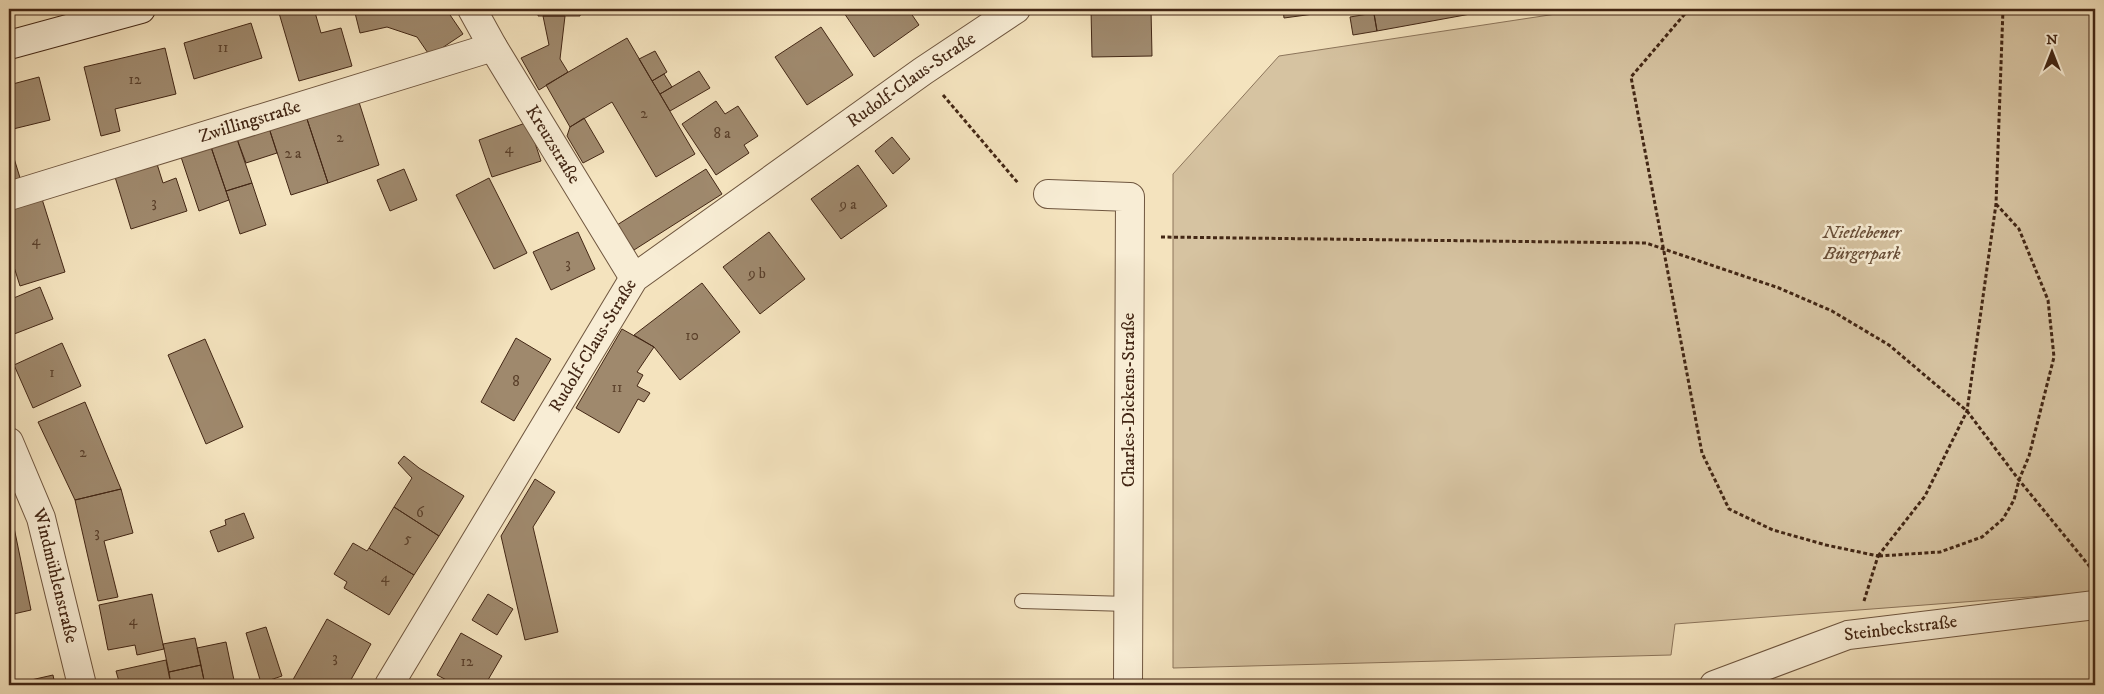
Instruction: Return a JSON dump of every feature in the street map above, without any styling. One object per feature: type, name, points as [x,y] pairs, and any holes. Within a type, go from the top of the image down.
[{"type":"street","points":[[9,45],[141,9]]},
{"type":"street","name":"Kreuzstraße","points":[[472,9],[493,47],[634,278]]},
{"type":"street","name":"Rudolf-Claus-Straße","points":[[389,685],[634,278],[923,71],[1016,9]]},
{"type":"street","name":"Zwillingstraße","points":[[9,196],[493,47]]},
{"type":"street","name":"Charles-Dickens-Straße","points":[[1048,194],[1130,197],[1128,685]]},
{"type":"street","name":"Windmühlenstraße","points":[[9,444],[41,518],[82,685]]},
{"type":"street","name":"Steinbeckstraße","points":[[1714,685],[1848,636],[2095,605]]},
{"type":"lane","points":[[1022,601],[1128,604]]},
{"type":"path","points":[[1689,9],[1631,77],[1702,453],[1729,509],[1773,530],[1826,545],[1878,556],[1940,552],[1982,537],[2003,519],[2014,500],[2019,480],[2029,456],[2054,357],[2048,300],[2019,229],[1996,204]]},
{"type":"path","points":[[1864,604],[1878,556],[1925,496],[1967,411],[1996,204],[2003,9]]},
{"type":"path","points":[[923,71],[1024,190],[1048,194]]},
{"type":"path","points":[[1130,236],[1646,243],[1779,288],[1832,311],[1889,345],[1967,411],[2019,480],[2094,572]]},
{"type":"green space","name":"Nietlebener Bürgerpark","points":[[1589,9],[2095,9],[2095,592],[1675,624],[1671,655],[1173,668],[1173,174],[1279,56]]},
{"type":"building","points":[[294,9],[314,9],[321,33],[341,28],[352,66],[299,81],[279,13]]},
{"type":"building","points":[[354,9],[446,9],[463,34],[430,56],[417,37],[387,27],[360,33]]},
{"type":"building","points":[[539,9],[581,9],[580,16],[538,16]]},
{"type":"building","points":[[908,9],[919,25],[874,57],[842,10]]},
{"type":"building","points":[[1091,9],[1151,9],[1152,56],[1092,57]]},
{"type":"building","points":[[1177,9],[1238,9],[1177,13]]},
{"type":"building","points":[[1283,9],[1351,9],[1284,18]]},
{"type":"building","points":[[1373,9],[1498,9],[1377,31]]},
{"type":"building","points":[[1374,13],[1377,31],[1353,35],[1350,17]]},
{"type":"building","points":[[543,16],[565,16],[560,59],[568,72],[539,90],[521,58],[549,45]]},
{"type":"building","points":[[251,23],[262,58],[194,79],[184,43]]},
{"type":"building","points":[[821,27],[853,75],[807,105],[775,57]]},
{"type":"building","points":[[627,38],[695,154],[656,177],[612,102],[570,127],[546,85]]},
{"type":"building","points":[[165,48],[176,94],[115,109],[120,131],[101,136],[84,67]]},
{"type":"building","points":[[655,51],[667,72],[652,81],[639,59]]},
{"type":"building","points":[[699,71],[710,88],[670,111],[660,94]]},
{"type":"building","points":[[664,74],[672,87],[660,94],[652,81]]},
{"type":"building","points":[[39,77],[50,120],[9,130],[9,85]]},
{"type":"building","points":[[358,99],[379,165],[328,183],[306,116]]},
{"type":"building","points":[[716,101],[725,114],[738,106],[758,136],[744,145],[749,153],[716,175],[682,124]]},
{"type":"building","points":[[306,116],[328,183],[291,195],[269,128]]},
{"type":"building","points":[[584,118],[604,152],[583,163],[567,136],[570,127]]},
{"type":"building","points":[[528,122],[541,161],[492,177],[479,140]]},
{"type":"building","points":[[269,128],[277,153],[246,163],[237,139]]},
{"type":"building","points":[[892,137],[910,159],[893,174],[875,151]]},
{"type":"building","points":[[237,139],[252,183],[226,191],[211,147]]},
{"type":"building","points":[[9,142],[21,181],[9,185]]},
{"type":"building","points":[[211,147],[229,200],[199,211],[181,157]]},
{"type":"building","points":[[157,164],[163,183],[176,178],[187,211],[131,229],[115,177]]},
{"type":"building","points":[[858,165],[887,206],[841,239],[811,199]]},
{"type":"building","points":[[404,169],[417,200],[390,211],[377,180]]},
{"type":"building","points":[[706,169],[722,194],[634,250],[617,225]]},
{"type":"building","points":[[489,178],[527,253],[494,269],[456,195]]},
{"type":"building","points":[[252,183],[266,225],[240,234],[226,191]]},
{"type":"building","points":[[42,199],[65,272],[20,286],[9,251],[9,210]]},
{"type":"building","points":[[578,232],[595,269],[551,290],[533,252]]},
{"type":"building","points":[[769,232],[805,279],[760,314],[723,267]]},
{"type":"building","points":[[702,283],[740,332],[680,380],[654,347],[634,335]]},
{"type":"building","points":[[40,287],[53,319],[9,336],[9,300]]},
{"type":"building","points":[[622,329],[654,347],[637,372],[643,375],[637,386],[650,393],[644,402],[638,399],[619,433],[576,408]]},
{"type":"building","points":[[516,338],[551,359],[514,421],[481,402]]},
{"type":"building","points":[[205,339],[243,427],[206,444],[168,355]]},
{"type":"building","points":[[62,343],[81,386],[33,408],[14,365]]},
{"type":"building","points":[[85,402],[121,489],[75,500],[38,422]]},
{"type":"building","points":[[404,456],[419,468],[464,496],[439,536],[394,507],[412,478],[398,463]]},
{"type":"building","points":[[535,479],[555,492],[533,527],[558,632],[525,640],[501,536]]},
{"type":"building","points":[[121,489],[133,533],[104,541],[118,597],[98,601],[75,500]]},
{"type":"building","points":[[394,507],[439,536],[414,575],[369,548]]},
{"type":"building","points":[[9,513],[11,513],[31,610],[9,615]]},
{"type":"building","points":[[244,513],[254,538],[218,552],[210,531],[226,525],[225,520]]},
{"type":"building","points":[[353,543],[367,551],[369,548],[414,575],[389,615],[344,588],[347,582],[334,574]]},
{"type":"building","points":[[152,594],[164,649],[137,655],[135,645],[108,650],[99,605]]},
{"type":"building","points":[[488,594],[513,609],[497,635],[472,620]]},
{"type":"building","points":[[327,619],[371,644],[348,685],[290,685]]},
{"type":"building","points":[[266,627],[282,676],[261,683],[246,633]]},
{"type":"building","points":[[461,633],[502,656],[485,685],[456,685],[437,675]]},
{"type":"building","points":[[195,638],[201,665],[169,672],[163,644]]},
{"type":"building","points":[[226,642],[235,685],[205,685],[197,648]]},
{"type":"building","points":[[166,660],[171,685],[120,685],[116,671]]},
{"type":"building","points":[[201,665],[205,685],[171,685],[169,672]]},
{"type":"building","points":[[53,675],[55,685],[9,685]]}]
